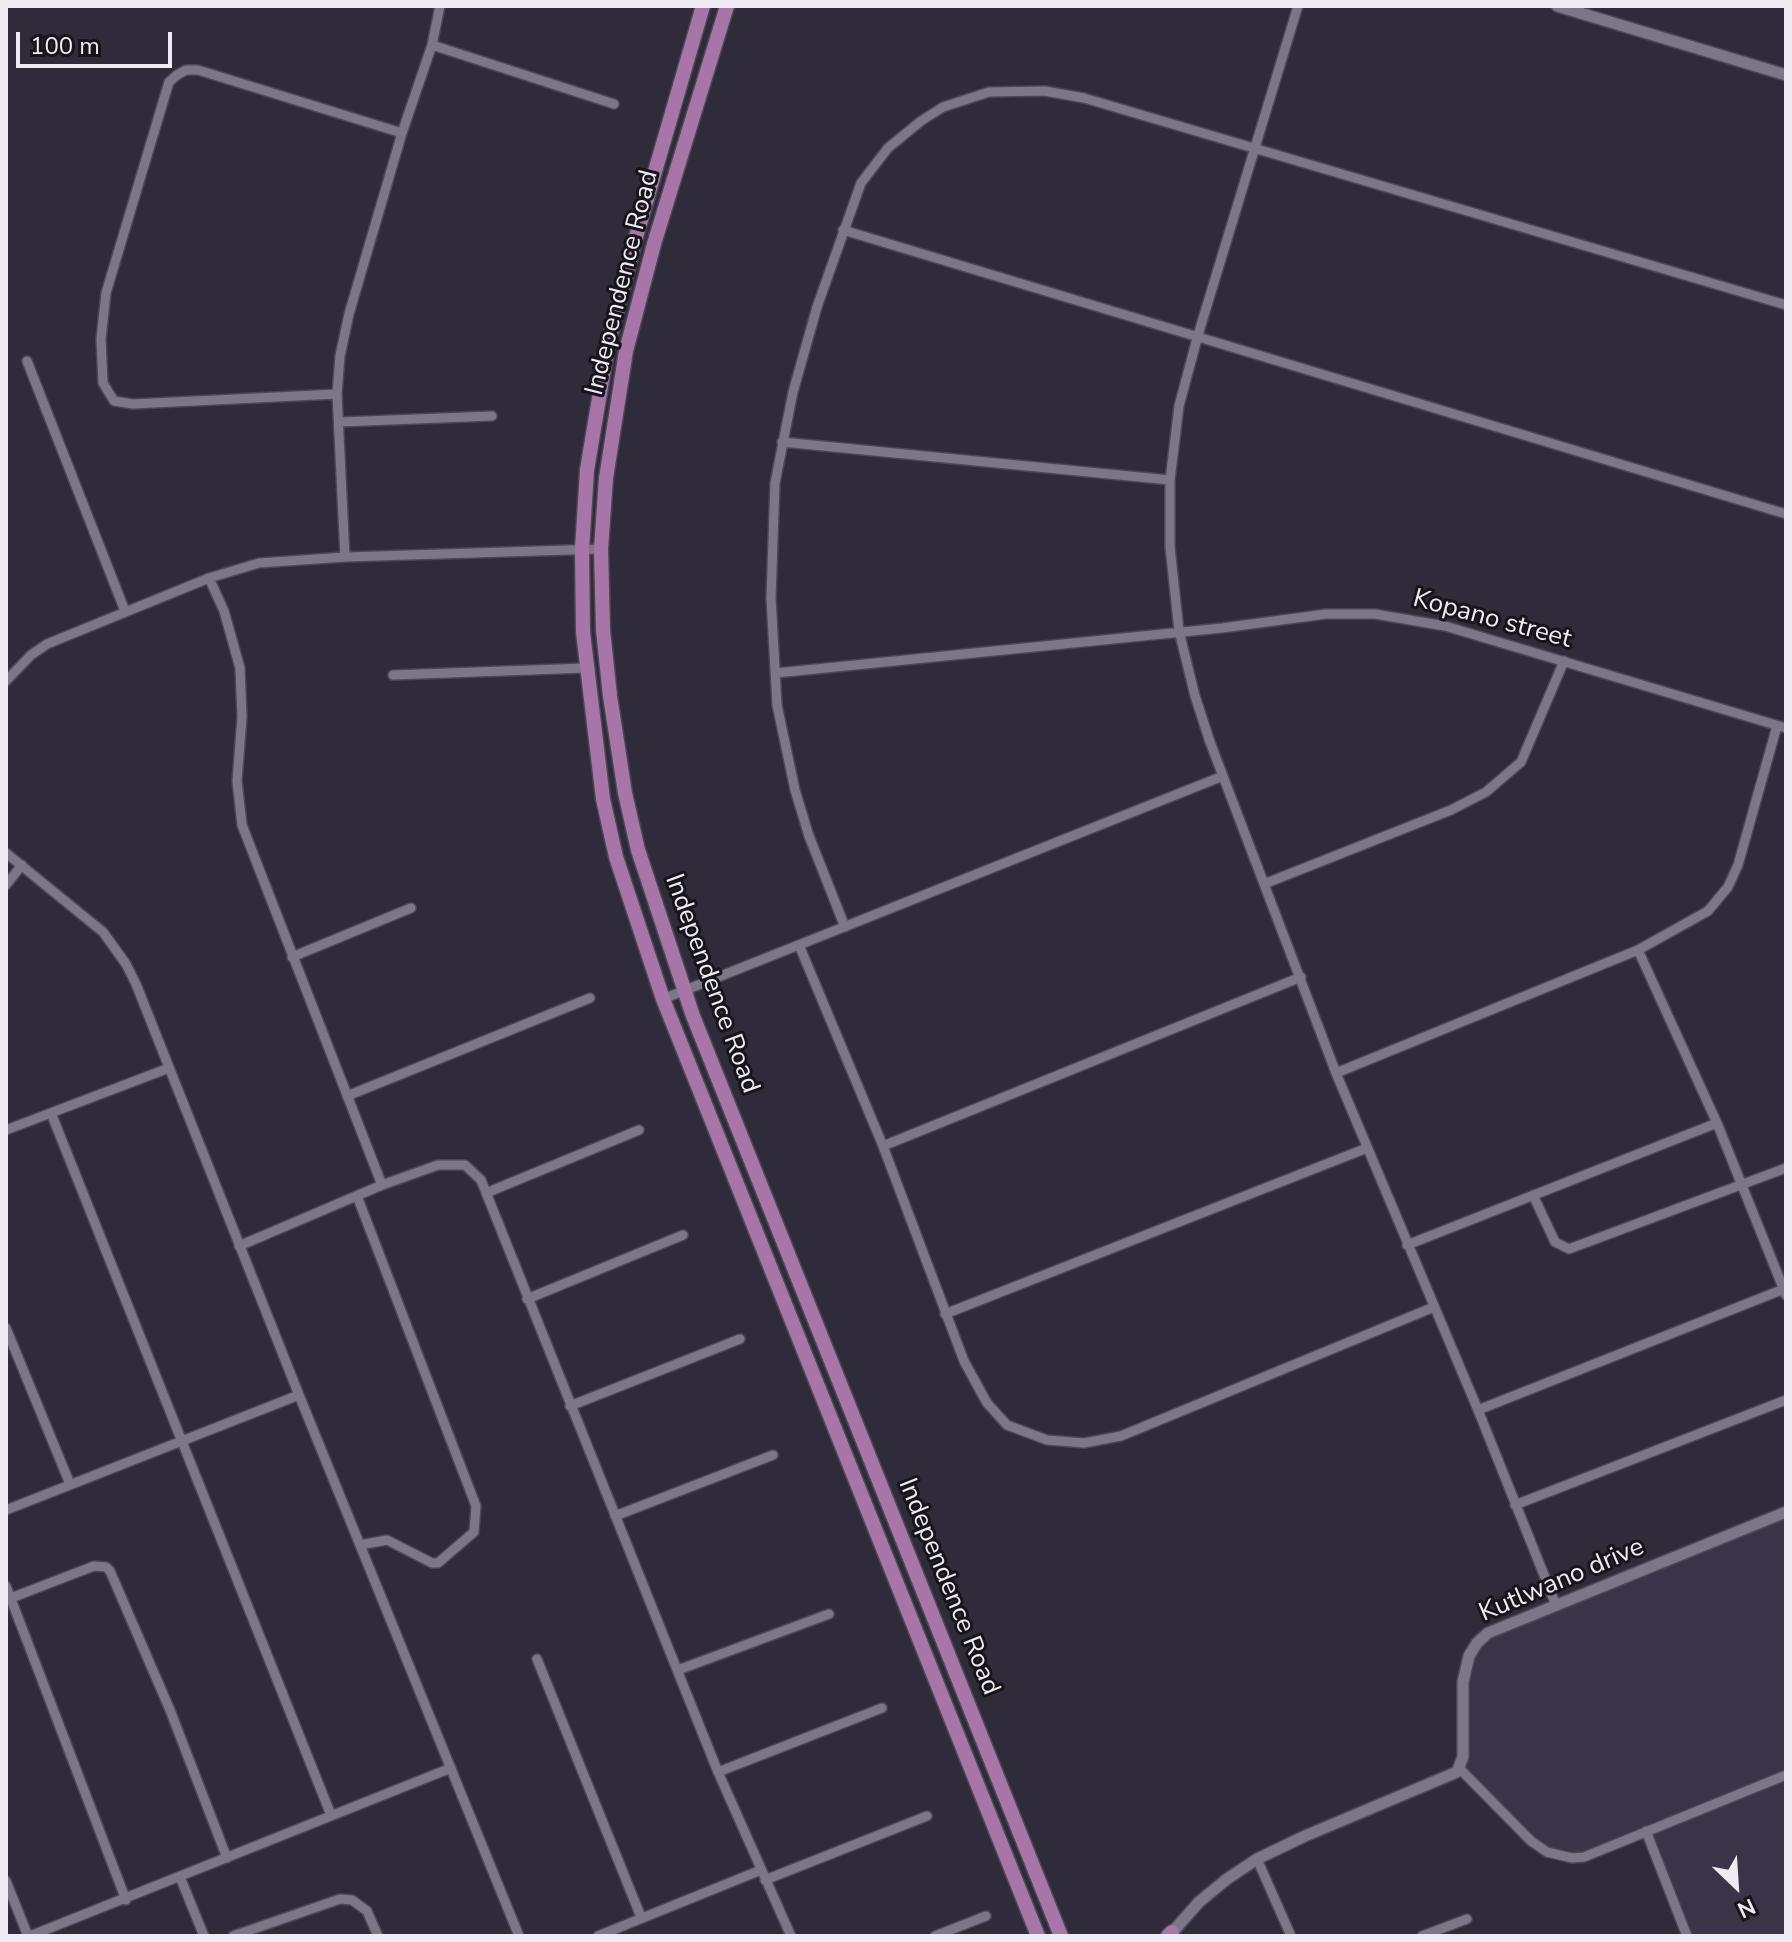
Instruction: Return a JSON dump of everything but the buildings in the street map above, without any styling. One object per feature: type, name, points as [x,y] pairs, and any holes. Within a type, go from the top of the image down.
[{"type":"main road","name":"Independence Road","points":[[703,6],[608,345],[587,470],[582,549],[583,632],[603,799],[616,857],[663,999],[1038,1936]]},
{"type":"main road","name":"Independence Road","points":[[727,6],[654,244],[626,351],[606,478],[601,549],[607,670],[625,793],[638,850],[684,991],[1061,1936]]},
{"type":"street","points":[[345,557],[337,394],[340,356],[349,314],[402,133],[432,45],[440,6]]},
{"type":"street","points":[[1298,6],[1198,335],[1177,420],[1170,480],[1170,547],[1179,631],[1195,696],[1223,776],[1336,1073],[1478,1410],[1556,1605]]},
{"type":"street","points":[[1557,6],[1590,11],[1786,75]]},
{"type":"street","points":[[432,45],[614,104]]},
{"type":"street","points":[[337,394],[133,404],[114,401],[103,383],[101,339],[106,293],[169,82],[186,70],[198,70],[402,133]]},
{"type":"street","points":[[845,927],[809,836],[795,790],[777,705],[771,598],[775,483],[793,392],[817,307],[861,183],[888,148],[921,121],[943,107],[989,92],[1045,91],[1084,98],[1786,305]]},
{"type":"street","points":[[843,230],[1786,514]]},
{"type":"street","points":[[27,361],[125,611]]},
{"type":"street","points":[[340,422],[492,416]]},
{"type":"street","points":[[782,442],[1170,480]]},
{"type":"street","points":[[6,681],[31,655],[47,644],[209,578],[275,561],[601,549]]},
{"type":"street","points":[[209,578],[224,611],[240,668],[242,717],[237,781],[240,817],[382,1185]]},
{"type":"street","name":"Kopano street","points":[[776,673],[1222,628],[1326,614],[1375,614],[1445,626],[1782,727]]},
{"type":"street","points":[[1264,884],[1440,814],[1486,792],[1521,762],[1564,661]]},
{"type":"street","points":[[393,675],[586,668]]},
{"type":"street","points":[[1336,1073],[1638,950],[1694,920],[1719,900],[1728,887],[1738,865],[1782,727]]},
{"type":"street","points":[[663,999],[1223,776]]},
{"type":"street","points":[[6,853],[92,921],[111,942],[136,984],[519,1936]]},
{"type":"street","points":[[6,885],[22,865]]},
{"type":"street","points":[[292,957],[411,908]]},
{"type":"street","points":[[799,945],[883,1146],[964,1361],[987,1403],[1000,1419],[1020,1432],[1047,1440],[1084,1443],[1121,1436],[1434,1307]]},
{"type":"street","points":[[1478,1410],[1785,1292],[1717,1123],[1638,950]]},
{"type":"street","points":[[883,1146],[1301,977]]},
{"type":"street","points":[[347,1096],[590,998]]},
{"type":"street","points":[[6,1130],[169,1068]]},
{"type":"street","points":[[51,1113],[331,1815]]},
{"type":"street","points":[[1407,1245],[1717,1123]]},
{"type":"street","points":[[486,1193],[639,1130]]},
{"type":"street","points":[[945,1314],[1367,1148]]},
{"type":"street","points":[[239,1246],[382,1185],[451,1164],[465,1165],[474,1171],[486,1193],[718,1772],[791,1936]]},
{"type":"street","points":[[1533,1195],[1555,1242],[1569,1249],[1786,1168]]},
{"type":"street","points":[[357,1196],[476,1506],[474,1532],[438,1563],[432,1563],[387,1540],[360,1545]]},
{"type":"street","points":[[527,1299],[683,1235]]},
{"type":"street","points":[[6,1328],[70,1484]]},
{"type":"street","points":[[570,1406],[740,1339]]},
{"type":"street","points":[[6,1510],[299,1395]]},
{"type":"street","points":[[1515,1505],[1786,1400]]},
{"type":"street","points":[[615,1516],[773,1455]]},
{"type":"street","name":"Kutlwano drive","points":[[1460,1769],[1463,1757],[1463,1682],[1473,1649],[1482,1637],[1786,1512]]},
{"type":"street","points":[[11,1598],[94,1566],[106,1567],[110,1571],[170,1710],[227,1858]]},
{"type":"street","points":[[6,1586],[126,1900]]},
{"type":"street","points":[[678,1670],[829,1614]]},
{"type":"street","points":[[537,1659],[641,1917]]},
{"type":"street","points":[[718,1772],[882,1708]]},
{"type":"street","points":[[6,1881],[29,1936],[126,1900],[451,1768]]},
{"type":"street","points":[[1169,1935],[1199,1902],[1257,1859],[1460,1769],[1531,1841],[1555,1855],[1572,1858],[1584,1857],[1786,1775]]},
{"type":"street","points":[[598,1936],[641,1917],[927,1816]]},
{"type":"street","points":[[1646,1831],[1687,1936]]},
{"type":"street","points":[[1257,1859],[1291,1936]]},
{"type":"street","points":[[180,1877],[204,1936]]},
{"type":"street","points":[[233,1936],[340,1899],[352,1900],[367,1911],[378,1936]]},
{"type":"street","points":[[935,1936],[986,1916]]},
{"type":"street","points":[[1422,1936],[1467,1919]]},
{"type":"shaded area","points":[[1786,1512],[1786,1933],[1778,1936],[1687,1936],[1646,1831],[1584,1857],[1555,1855],[1457,1772],[1463,1682],[1477,1643]]}]
